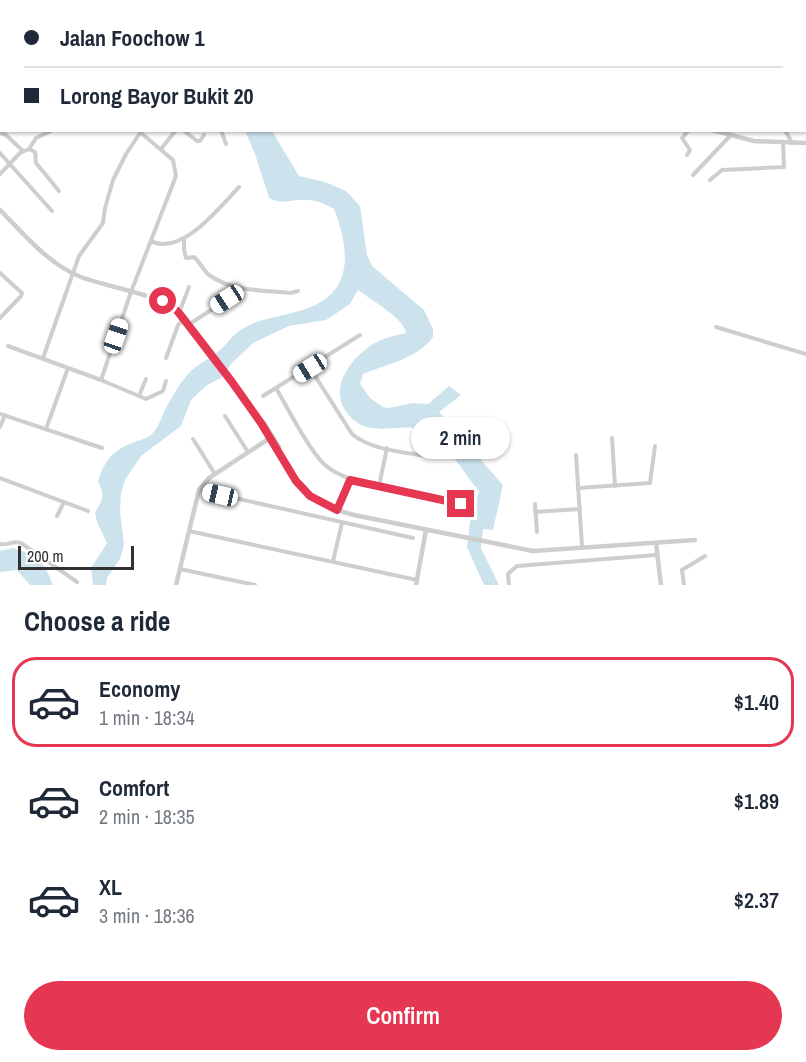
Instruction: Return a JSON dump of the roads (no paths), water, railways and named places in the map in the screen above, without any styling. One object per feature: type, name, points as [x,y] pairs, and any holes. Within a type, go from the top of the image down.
[{"type":"street","points":[[0,174],[23,151],[29,149],[36,138],[49,132]]},
{"type":"street","points":[[43,358],[79,256],[104,223],[112,185],[123,160],[141,132],[173,160],[176,176],[131,292],[101,380]]},
{"type":"street","points":[[161,149],[174,132]]},
{"type":"street","points":[[186,132],[197,141],[200,141],[204,135]]},
{"type":"street","points":[[222,132],[226,144]]},
{"type":"street","points":[[687,132],[682,138],[690,150],[687,155]]},
{"type":"street","points":[[718,132],[754,141],[806,143]]},
{"type":"street","points":[[786,132],[792,143]]},
{"type":"street","points":[[0,133],[6,135],[23,151]]},
{"type":"street","points":[[693,176],[730,136]]},
{"type":"street","points":[[710,180],[722,170],[784,167],[783,143]]},
{"type":"street","points":[[29,149],[35,152],[36,163],[59,191]]},
{"type":"street","points":[[0,153],[52,211]]},
{"type":"street","points":[[151,241],[164,245],[184,238],[198,229],[239,187]]},
{"type":"street","points":[[0,210],[49,259],[74,273],[165,301],[179,313],[262,424],[296,481],[310,496],[337,510],[533,551],[695,540]]},
{"type":"street","points":[[184,238],[186,258],[194,257],[211,276],[242,290],[291,293],[298,291]]},
{"type":"street","points":[[0,273],[22,293],[0,318]]},
{"type":"street","points":[[179,313],[189,287]]},
{"type":"street","points":[[188,325],[242,290]]},
{"type":"street","points":[[166,358],[178,325],[184,319]]},
{"type":"street","points":[[716,327],[806,354]]},
{"type":"street","points":[[263,396],[360,335]]},
{"type":"street","points":[[8,346],[146,399],[164,390],[166,381]]},
{"type":"street","points":[[46,429],[68,368]]},
{"type":"street","points":[[310,368],[352,434],[364,441],[387,448],[431,457]]},
{"type":"street","points":[[139,396],[146,379]]},
{"type":"street","points":[[276,388],[317,456],[332,471],[350,480],[461,504]]},
{"type":"street","points":[[0,427],[2,414],[102,448]]},
{"type":"street","points":[[225,416],[248,452]]},
{"type":"street","points":[[258,446],[263,441],[262,424]]},
{"type":"street","points":[[262,424],[268,428],[279,447],[278,451]]},
{"type":"street","points":[[176,585],[200,490],[204,483],[270,438]]},
{"type":"street","points":[[612,438],[615,486]]},
{"type":"street","points":[[193,439],[215,474]]},
{"type":"street","points":[[258,446],[268,445],[278,451]]},
{"type":"street","points":[[578,488],[650,483],[655,446]]},
{"type":"street","points":[[379,486],[387,448]]},
{"type":"street","points":[[576,455],[582,546]]},
{"type":"street","points":[[0,478],[88,512]]},
{"type":"street","points":[[337,510],[350,480]]},
{"type":"street","points":[[200,490],[413,538]]},
{"type":"street","points":[[57,516],[64,501]]},
{"type":"street","points":[[535,504],[537,532]]},
{"type":"street","points":[[535,512],[579,509]]},
{"type":"street","points":[[333,561],[342,523]]},
{"type":"street","points":[[189,531],[333,561],[416,583],[426,530]]},
{"type":"street","points":[[0,544],[10,541],[21,543],[77,582]]},
{"type":"street","points":[[656,543],[661,585]]},
{"type":"street","points":[[509,585],[508,574],[517,566],[656,555]]},
{"type":"street","points":[[684,585],[682,570],[705,556]]},
{"type":"street","points":[[180,569],[255,585]]},
{"type":"water","points":[[245,132],[273,132],[299,176],[325,182],[346,191],[360,206],[367,255],[372,266],[424,310],[433,329],[433,337],[419,351],[410,356],[363,374],[360,384],[370,398],[383,407],[389,408],[412,403],[428,404],[449,386],[461,395],[439,412],[503,485],[493,530],[483,529],[481,548],[499,585],[484,585],[467,547],[470,521],[479,492],[444,446],[433,435],[423,430],[365,426],[354,421],[345,410],[340,390],[342,379],[354,360],[379,341],[406,333],[404,327],[393,315],[358,290],[350,304],[326,320],[289,326],[253,343],[232,363],[221,378],[207,385],[191,400],[181,426],[141,456],[125,480],[120,511],[124,545],[120,559],[107,578],[106,585],[93,585],[91,568],[107,543],[95,512],[102,498],[98,482],[109,458],[119,449],[152,434],[173,395],[187,376],[220,350],[240,330],[264,319],[299,311],[317,304],[330,295],[339,284],[344,271],[343,241],[334,209],[314,201],[282,202],[269,198]]},
{"type":"water","points":[[13,548],[39,560],[53,585],[30,585],[17,570],[0,572],[0,551]]}]
